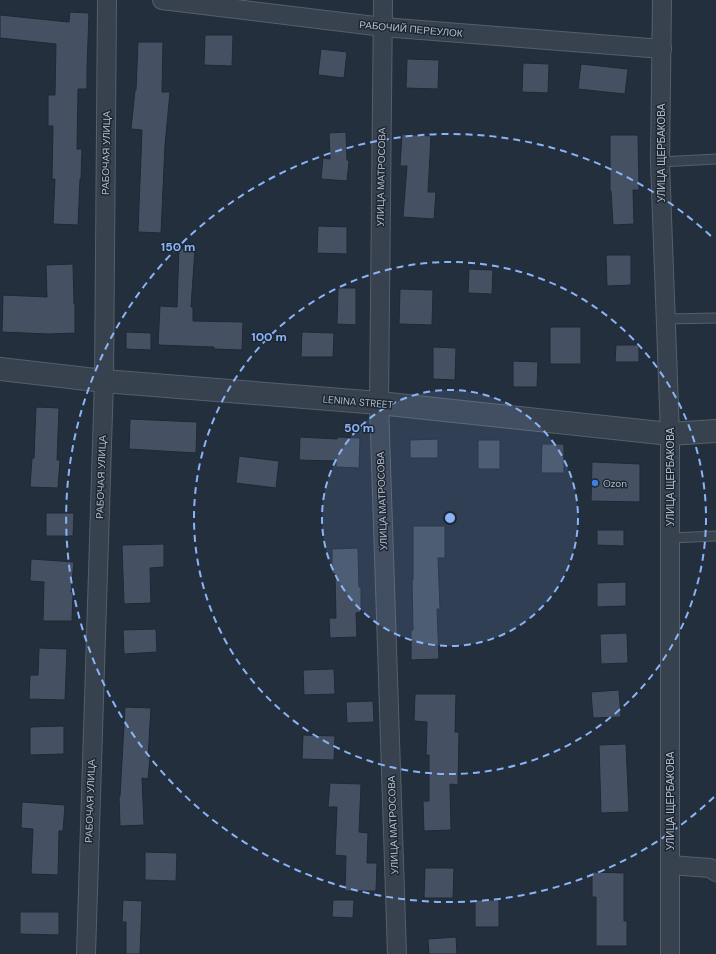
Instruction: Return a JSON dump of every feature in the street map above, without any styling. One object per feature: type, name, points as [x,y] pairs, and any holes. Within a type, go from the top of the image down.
[{"type":"street","name":"РАБОЧАЯ УЛИЦА","points":[[86,954],[104,381],[107,0]]},
{"type":"street","name":"РАБОЧИЙ ПЕРЕУЛОК","points":[[162,0],[383,27],[662,49]]},
{"type":"street","name":"УЛИЦА МАТРОСОВА","points":[[383,0],[379,403],[398,954]]},
{"type":"street","name":"УЛИЦА ЩЕРБАКОВА","points":[[662,0],[660,162],[670,434],[670,954]]},
{"type":"street","name":"LENINA STREET","points":[[0,369],[104,381],[379,403],[670,434],[716,431]]},
{"type":"street","points":[[670,865],[710,868],[716,872]]},
{"type":"lane","points":[[660,162],[716,159]]},
{"type":"lane","points":[[666,319],[716,318]]},
{"type":"lane","points":[[670,538],[716,536]]},
{"type":"building","points":[[70,12],[89,13],[87,89],[78,89],[77,149],[82,149],[78,225],[53,224],[55,179],[52,179],[53,126],[48,126],[48,95],[55,95],[56,44],[0,38],[0,15],[69,22]]},
{"type":"building","points":[[205,35],[233,35],[232,66],[204,65]]},
{"type":"building","points":[[138,42],[163,42],[162,92],[170,92],[165,145],[161,233],[138,232],[142,130],[131,129],[136,90]]},
{"type":"building","points":[[321,49],[347,52],[344,78],[318,75]]},
{"type":"building","points":[[407,59],[439,60],[438,89],[406,88]]},
{"type":"building","points":[[523,63],[549,64],[548,93],[522,92]]},
{"type":"building","points":[[581,64],[628,69],[625,94],[578,89]]},
{"type":"building","points":[[346,132],[347,160],[349,161],[347,181],[321,179],[323,158],[330,159],[329,133]]},
{"type":"building","points":[[402,134],[431,136],[428,192],[436,192],[434,219],[403,217],[407,166],[400,166]]},
{"type":"building","points":[[610,135],[638,135],[639,190],[633,190],[634,224],[613,225],[610,191]]},
{"type":"building","points":[[318,226],[347,227],[347,254],[317,253]]},
{"type":"building","points":[[179,248],[195,249],[191,307],[193,307],[193,321],[243,322],[242,350],[214,349],[214,347],[158,345],[160,306],[177,307]]},
{"type":"building","points":[[606,255],[631,255],[631,285],[607,286]]},
{"type":"building","points":[[73,264],[75,333],[49,334],[2,332],[3,295],[47,297],[46,265]]},
{"type":"building","points":[[469,269],[493,270],[492,294],[468,293]]},
{"type":"building","points":[[338,288],[356,288],[356,325],[337,324]]},
{"type":"building","points":[[400,289],[433,290],[432,325],[399,324]]},
{"type":"building","points":[[550,327],[581,327],[581,364],[550,364]]},
{"type":"building","points":[[126,332],[151,333],[151,350],[126,349]]},
{"type":"building","points":[[302,332],[334,333],[333,357],[301,357]]},
{"type":"building","points":[[616,345],[639,345],[639,362],[615,362]]},
{"type":"building","points":[[433,347],[456,348],[455,380],[433,379]]},
{"type":"building","points":[[513,361],[538,362],[537,387],[513,387]]},
{"type":"building","points":[[36,407],[59,408],[57,460],[60,460],[58,488],[30,487],[32,458],[34,458]]},
{"type":"building","points":[[130,419],[197,422],[196,453],[129,449]]},
{"type":"building","points":[[300,437],[337,439],[337,437],[360,438],[359,468],[336,467],[336,461],[299,460]]},
{"type":"building","points":[[438,439],[438,458],[410,458],[410,440]]},
{"type":"building","points":[[478,440],[500,440],[500,469],[478,469]]},
{"type":"building","points":[[542,444],[564,444],[564,473],[541,473]]},
{"type":"building","points":[[239,456],[279,461],[276,488],[236,483]]},
{"type":"building","points":[[592,462],[640,464],[640,502],[591,501]]},
{"type":"building","points":[[46,513],[74,513],[73,536],[46,536]]},
{"type":"building","points":[[413,526],[445,526],[445,558],[438,558],[440,609],[437,609],[439,659],[411,660],[411,630],[413,630]]},
{"type":"building","points":[[597,530],[624,530],[624,546],[597,545]]},
{"type":"building","points":[[164,544],[164,567],[150,568],[151,603],[124,604],[122,545]]},
{"type":"building","points":[[358,548],[361,612],[356,613],[357,637],[330,638],[329,618],[336,618],[335,574],[332,574],[332,549]]},
{"type":"building","points":[[31,559],[74,562],[71,592],[73,592],[72,621],[43,621],[44,582],[30,581]]},
{"type":"building","points":[[626,582],[626,606],[597,607],[597,583]]},
{"type":"building","points":[[156,629],[157,652],[124,654],[123,630]]},
{"type":"building","points":[[627,633],[628,663],[601,664],[600,634]]},
{"type":"building","points":[[39,648],[67,649],[65,700],[29,699],[30,675],[38,675]]},
{"type":"building","points":[[334,669],[335,694],[304,695],[303,670]]},
{"type":"building","points":[[619,690],[621,717],[593,718],[591,692]]},
{"type":"building","points":[[415,694],[456,694],[455,732],[459,732],[458,785],[450,784],[451,830],[424,831],[423,801],[429,801],[429,755],[426,755],[427,722],[414,721]]},
{"type":"building","points":[[373,701],[374,722],[347,723],[346,702]]},
{"type":"building","points":[[125,707],[151,708],[148,779],[142,778],[144,825],[120,826],[119,796]]},
{"type":"building","points":[[64,726],[64,754],[30,755],[30,727]]},
{"type":"building","points":[[303,735],[335,736],[334,760],[302,759]]},
{"type":"building","points":[[626,744],[629,812],[601,813],[599,745]]},
{"type":"building","points":[[330,783],[361,784],[359,832],[368,833],[367,863],[377,863],[376,891],[345,891],[346,856],[335,855],[337,807],[328,807]]},
{"type":"building","points":[[22,802],[65,805],[63,831],[59,831],[58,875],[31,874],[33,829],[21,828]]},
{"type":"building","points":[[145,852],[177,853],[176,881],[145,880]]},
{"type":"building","points":[[425,868],[454,868],[453,898],[424,898]]},
{"type":"building","points":[[592,872],[624,873],[624,921],[627,921],[627,946],[596,946],[596,897],[592,897]]},
{"type":"building","points":[[123,900],[142,901],[140,954],[126,954],[126,922],[122,922]]},
{"type":"building","points":[[333,900],[354,900],[353,918],[332,917]]},
{"type":"building","points":[[475,900],[499,900],[499,927],[475,927]]},
{"type":"building","points":[[20,912],[59,912],[59,935],[20,934]]},
{"type":"building","points":[[456,937],[457,954],[429,954],[428,939]]},
{"type":"place","name":"Ozon","points":[[595,483]]}]
